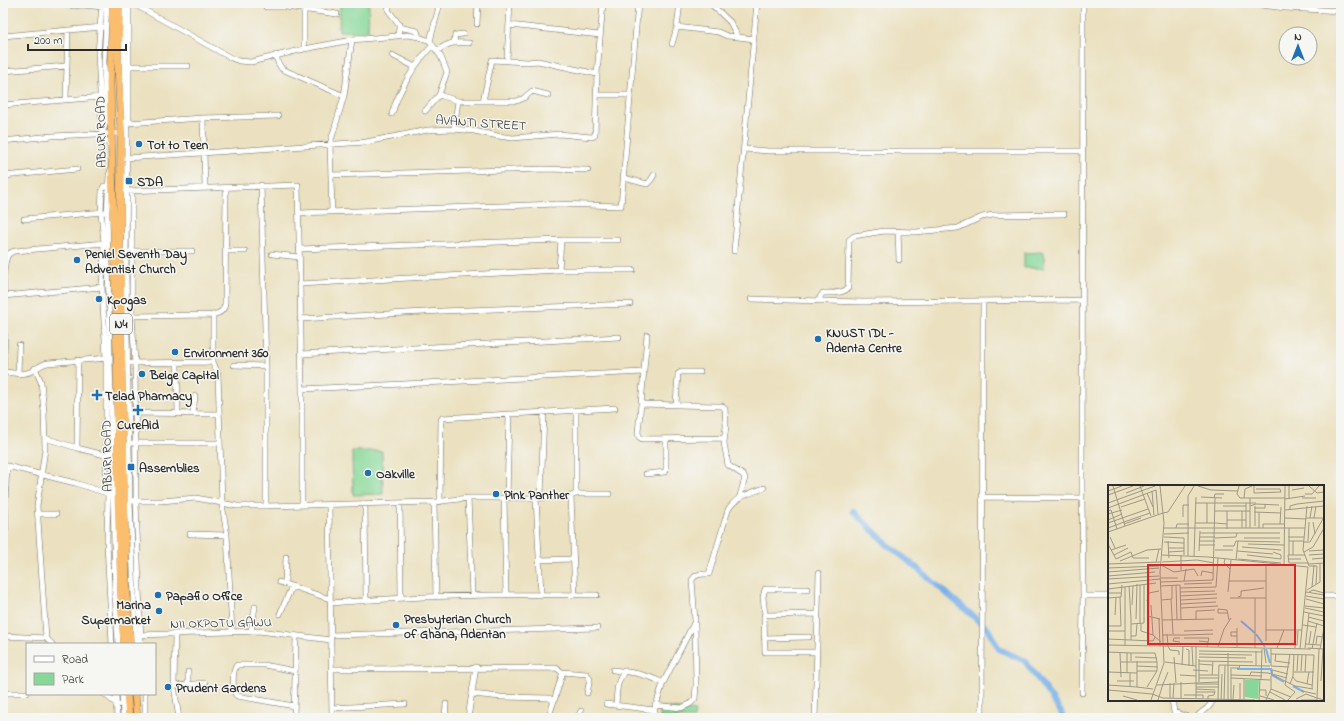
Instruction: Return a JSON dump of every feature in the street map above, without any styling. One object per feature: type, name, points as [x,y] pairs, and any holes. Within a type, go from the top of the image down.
[{"type":"highway","name":"N4","points":[[119,3],[117,133],[125,159],[122,241],[130,643]]},
{"type":"highway","name":"ABURI ROAD","points":[[106,4],[110,84],[117,133],[112,149],[115,434],[121,593],[121,633],[124,643]]},
{"type":"highway","points":[[118,54],[124,45]]},
{"type":"highway","points":[[104,73],[110,84]]},
{"type":"highway","points":[[127,695],[129,718]]},
{"type":"highway","points":[[135,695],[137,718]]},
{"type":"street","points":[[58,3],[74,6],[106,4],[98,53],[103,97]]},
{"type":"street","points":[[125,3],[124,45],[128,123],[125,159],[129,191],[131,251],[128,363],[129,413],[126,422],[132,443],[136,501],[140,588],[138,635],[136,643]]},
{"type":"street","points":[[126,66],[131,3],[239,61],[251,62],[276,55],[352,40],[408,35],[418,37],[432,43],[447,72],[439,95],[425,111]]},
{"type":"street","points":[[304,3],[304,49]]},
{"type":"street","points":[[390,3],[388,12],[398,24],[398,36]]},
{"type":"street","points":[[392,114],[395,103],[414,67],[432,43],[440,3]]},
{"type":"street","points":[[477,24],[478,3]]},
{"type":"street","points":[[507,60],[510,3]]},
{"type":"street","name":"AVANTI STREET","points":[[125,159],[366,142],[418,131],[454,129],[507,137],[559,134],[592,137],[595,134],[597,95],[596,74],[603,3]]},
{"type":"street","points":[[299,213],[557,204],[620,206],[622,204],[638,3]]},
{"type":"street","points":[[672,44],[677,27],[680,3]]},
{"type":"street","points":[[710,3],[730,22],[738,37]]},
{"type":"street","points":[[734,251],[757,3]]},
{"type":"street","points":[[1082,692],[1083,3]]},
{"type":"street","points":[[1243,3],[1286,8],[1341,11]]},
{"type":"street","points":[[266,7],[286,7],[337,14]]},
{"type":"street","points":[[509,25],[600,36]]},
{"type":"street","points":[[3,36],[103,27]]},
{"type":"street","points":[[103,27],[104,73],[101,124],[104,138],[112,149]]},
{"type":"street","points":[[399,27],[417,31],[418,37]]},
{"type":"street","points":[[677,27],[718,32],[727,36],[754,39]]},
{"type":"street","points":[[66,100],[68,30]]},
{"type":"street","points":[[454,42],[455,35],[463,34]]},
{"type":"street","points":[[332,212],[330,144],[344,96],[352,40]]},
{"type":"street","points":[[437,51],[446,44],[454,42],[469,43]]},
{"type":"street","points":[[276,55],[278,63],[282,68],[344,96]]},
{"type":"street","points":[[392,55],[414,67]]},
{"type":"street","points":[[483,101],[492,60],[527,62],[538,61],[596,74]]},
{"type":"street","points":[[3,71],[67,66]]},
{"type":"street","points":[[126,66],[188,66]]},
{"type":"street","points":[[439,95],[458,101],[517,101],[532,92],[548,95]]},
{"type":"street","points":[[597,95],[630,95]]},
{"type":"street","points":[[3,105],[103,97]]},
{"type":"street","points":[[454,129],[458,101]]},
{"type":"street","points":[[128,123],[203,118],[278,116]]},
{"type":"street","points":[[203,118],[205,188]]},
{"type":"street","points":[[3,140],[117,133]]},
{"type":"street","points":[[744,149],[768,151],[1082,151]]},
{"type":"street","points":[[112,165],[108,175],[108,186],[104,186],[102,190],[110,320],[106,416],[110,456],[108,548],[112,643]]},
{"type":"street","points":[[3,176],[77,169]]},
{"type":"street","points":[[331,175],[543,169],[588,170]]},
{"type":"street","points":[[624,178],[647,184],[654,175]]},
{"type":"street","points":[[129,191],[226,188],[261,185],[298,185],[302,389],[302,505]]},
{"type":"street","points":[[261,185],[266,366],[266,506]]},
{"type":"street","points":[[129,316],[213,315],[222,311],[225,306],[226,188]]},
{"type":"street","points":[[129,191],[122,241],[129,292]]},
{"type":"street","points":[[24,219],[104,212]]},
{"type":"street","points":[[820,301],[820,297],[823,293],[842,292],[847,290],[849,240],[854,236],[884,231],[916,232],[958,228],[982,217],[993,214],[1064,214]]},
{"type":"street","points":[[898,231],[899,260]]},
{"type":"street","points":[[299,250],[561,240],[618,240]]},
{"type":"street","points":[[559,270],[561,240]]},
{"type":"street","points":[[106,243],[102,286],[115,434],[110,456]]},
{"type":"street","points":[[3,299],[4,274],[7,256],[10,253],[14,251],[106,243]]},
{"type":"street","points":[[131,251],[192,251]]},
{"type":"street","points":[[225,251],[245,251]]},
{"type":"street","points":[[272,254],[299,257]]},
{"type":"street","points":[[299,284],[559,270],[633,270]]},
{"type":"street","points":[[4,296],[102,286]]},
{"type":"street","points":[[751,299],[820,301],[1082,300]]},
{"type":"street","points":[[982,718],[983,301]]},
{"type":"street","points":[[300,319],[442,311],[630,304]]},
{"type":"street","points":[[213,315],[213,362],[218,374],[222,504],[227,535],[232,632]]},
{"type":"street","points":[[129,316],[134,363],[135,413],[132,443],[129,578],[138,635],[141,643]]},
{"type":"street","points":[[104,320],[110,320]]},
{"type":"street","points":[[3,332],[5,336],[3,372],[31,372],[42,364],[109,358]]},
{"type":"street","points":[[647,335],[638,432],[639,438],[724,438]]},
{"type":"street","points":[[301,354],[620,337]]},
{"type":"street","points":[[18,373],[19,345]]},
{"type":"street","points":[[77,448],[78,360]]},
{"type":"street","points":[[177,362],[178,413]]},
{"type":"street","points":[[128,363],[213,362]]},
{"type":"street","points":[[234,365],[266,366]]},
{"type":"street","points":[[35,368],[41,382],[44,411],[45,449],[38,497],[38,514],[46,638],[51,643]]},
{"type":"street","points":[[302,389],[643,372]]},
{"type":"street","points":[[676,404],[678,374],[681,372],[700,372]]},
{"type":"street","points":[[193,413],[195,396]]},
{"type":"street","points":[[641,404],[722,406],[725,409],[726,415],[724,444],[728,464],[745,478],[739,499]]},
{"type":"street","points":[[440,502],[442,418],[615,408]]},
{"type":"street","points":[[575,594],[574,495],[576,410]]},
{"type":"street","points":[[541,594],[539,560],[539,498],[544,412]]},
{"type":"street","points":[[129,413],[220,414]]},
{"type":"street","points":[[506,595],[506,498],[509,414]]},
{"type":"street","points":[[44,438],[110,456]]},
{"type":"street","points":[[646,474],[665,472],[666,439]]},
{"type":"street","points":[[132,443],[220,443]]},
{"type":"street","points":[[6,528],[5,466],[42,474],[110,494]]},
{"type":"street","points":[[606,704],[654,708],[681,708],[690,704],[695,699],[695,621],[692,580],[694,576],[698,574],[709,574],[731,504],[764,488]]},
{"type":"street","points":[[110,494],[115,593],[121,633],[118,643]]},
{"type":"street","points":[[130,501],[161,501],[196,498],[237,506],[266,506],[440,502],[468,498],[539,498],[609,494]]},
{"type":"street","points":[[982,497],[1082,498]]},
{"type":"street","points":[[468,498],[472,596]]},
{"type":"street","points":[[434,502],[436,598]]},
{"type":"street","points":[[400,503],[401,598]]},
{"type":"street","points":[[365,504],[366,600]]},
{"type":"street","points":[[329,505],[332,718]]},
{"type":"street","points":[[38,514],[56,514]]},
{"type":"street","points":[[190,534],[227,535]]},
{"type":"street","points":[[285,584],[286,557]]},
{"type":"street","points":[[539,560],[574,559]]},
{"type":"street","points":[[815,718],[819,573]]},
{"type":"street","points":[[279,582],[330,601],[541,594],[597,595]]},
{"type":"street","points":[[280,614],[292,586]]},
{"type":"street","points":[[807,589],[765,589],[763,597],[765,615],[765,652],[817,652]]},
{"type":"street","points":[[1083,596],[1108,596]]},
{"type":"street","points":[[1324,596],[1341,596]]},
{"type":"street","points":[[251,631],[255,607]]},
{"type":"street","points":[[765,615],[818,614]]},
{"type":"street","points":[[652,718],[663,683],[695,621]]},
{"type":"street","name":"NII OKPOTU GAWU","points":[[138,635],[251,631],[331,638],[598,628]]},
{"type":"street","points":[[175,634],[174,686],[179,718]]},
{"type":"street","points":[[3,636],[46,638]]},
{"type":"street","points":[[294,718],[296,636]]},
{"type":"street","points":[[764,638],[808,637]]},
{"type":"street","points":[[294,706],[237,696],[234,694],[233,690],[234,669],[237,665],[264,665],[295,671]]},
{"type":"street","points":[[331,669],[476,667],[556,668],[562,672],[587,674],[590,679],[587,693]]},
{"type":"street","points":[[468,718],[476,667]]},
{"type":"street","points":[[613,670],[650,676],[663,683]]},
{"type":"street","points":[[616,705],[618,682],[620,676],[625,671]]},
{"type":"street","points":[[188,672],[188,684]]},
{"type":"street","points":[[548,718],[556,697],[562,672]]},
{"type":"street","points":[[174,686],[205,683]]},
{"type":"street","points":[[3,693],[26,693]]},
{"type":"street","points":[[472,694],[501,697],[549,698],[554,701]]},
{"type":"street","points":[[105,695],[115,704],[122,706]]},
{"type":"street","points":[[116,695],[115,704],[117,718]]},
{"type":"street","points":[[122,695],[123,718]]},
{"type":"street","points":[[136,705],[139,695]]},
{"type":"street","points":[[144,718],[145,695]]},
{"type":"street","points":[[1172,701],[1174,712],[1191,718]]},
{"type":"street","points":[[1196,718],[1200,713],[1207,710],[1212,701]]},
{"type":"street","points":[[332,708],[404,704]]},
{"type":"street","points":[[445,718],[446,704]]},
{"type":"street","points":[[577,718],[581,712]]},
{"type":"green space","points":[[340,3],[369,3],[368,32],[339,31]]},
{"type":"green space","points":[[1044,252],[1044,268],[1024,268],[1024,253]]},
{"type":"green space","name":"Oakville","points":[[352,451],[382,451],[383,494],[353,495]]},
{"type":"green space","points":[[661,707],[695,711],[694,718],[660,718]]},
{"type":"waterway","points":[[853,511],[889,546],[980,622]]},
{"type":"waterway","points":[[985,626],[999,649],[1025,661],[1061,712],[1063,718]]},
{"type":"place","name":"Tot to Teen","points":[[139,144]]},
{"type":"place","name":"SDA","points":[[129,181]]},
{"type":"place","name":"Peniel Seventh Day Adventist Church","points":[[77,260]]},
{"type":"place","name":"Kpogas","points":[[99,299]]},
{"type":"place","name":"KNUST IDL - Adenta Centre","points":[[818,339]]},
{"type":"place","name":"Environment 360","points":[[175,352]]},
{"type":"place","name":"Beige Capital","points":[[142,374]]},
{"type":"place","name":"Telad Pharmacy","points":[[97,395]]},
{"type":"place","name":"CureAid","points":[[138,410]]},
{"type":"place","name":"Assemblies","points":[[131,467]]},
{"type":"place","name":"Oakville","points":[[368,473]]},
{"type":"place","name":"Pink Panther","points":[[496,494]]},
{"type":"place","name":"Papafio Office","points":[[158,595]]},
{"type":"place","name":"Marina Supermarket","points":[[159,611]]},
{"type":"place","name":"Presbyterian Church of Ghana, Adentan","points":[[396,625]]},
{"type":"place","name":"Prudent Gardens","points":[[168,687]]}]
